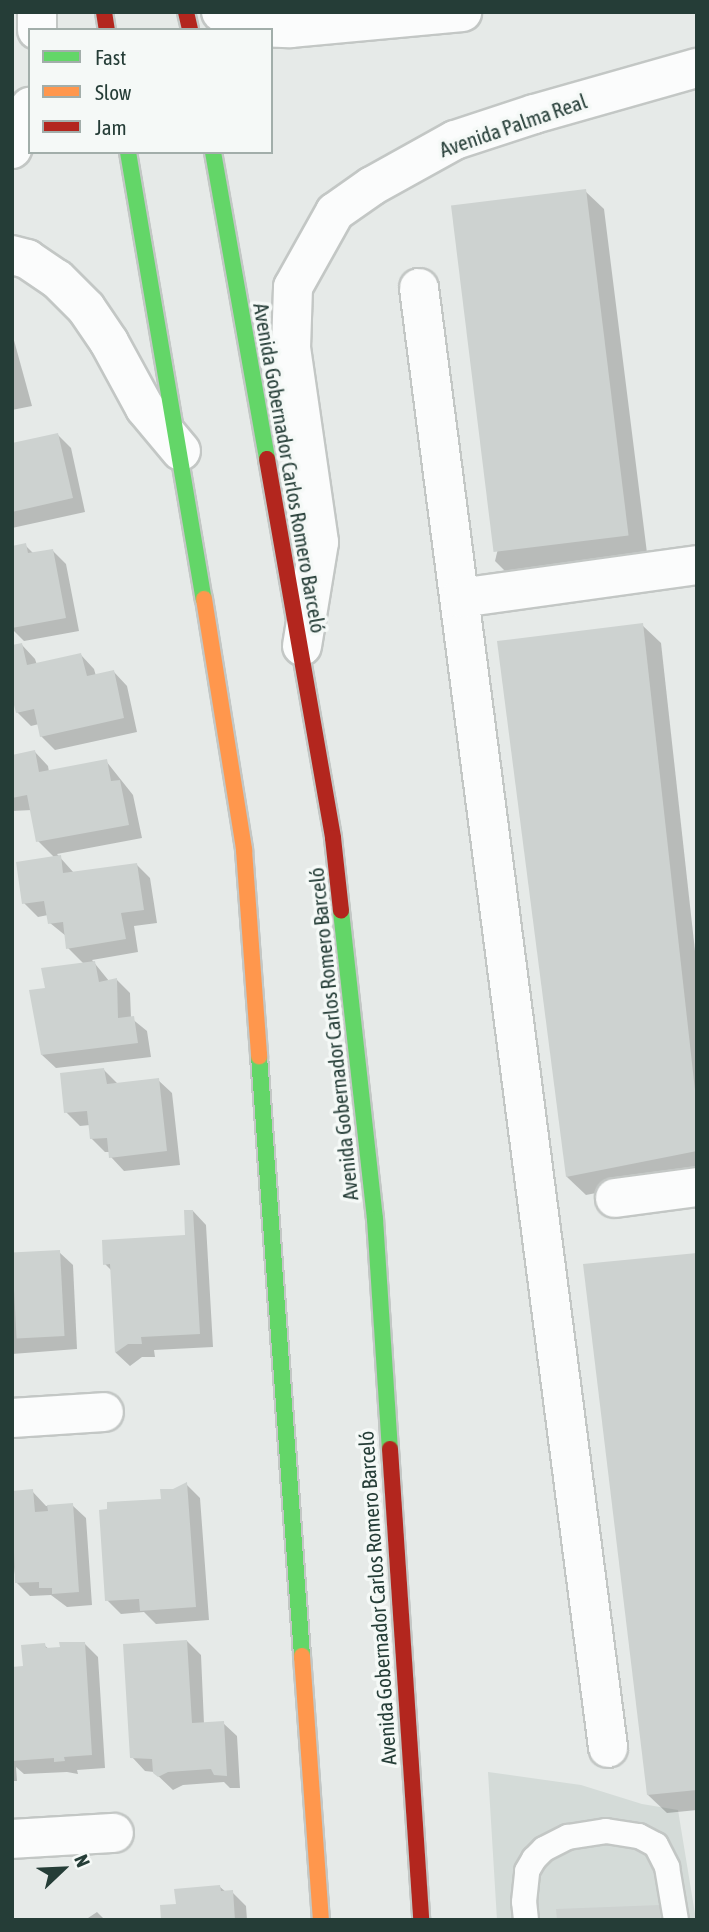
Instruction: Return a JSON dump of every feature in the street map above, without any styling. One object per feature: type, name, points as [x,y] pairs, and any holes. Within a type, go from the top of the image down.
[{"type":"main road","points":[[128,154],[181,450],[244,850],[321,1920]]},
{"type":"main road","name":"Avenida Gobernador Carlos Romero Barceló","points":[[213,154],[333,838],[375,1219],[421,1920]]},
{"type":"street","points":[[221,12],[257,27],[290,28],[460,12]]},
{"type":"street","name":"Avenida Palma Real","points":[[302,652],[319,542],[290,348],[293,287],[335,212],[372,186],[455,140],[534,114],[697,68]]},
{"type":"street","points":[[12,149],[28,112]]},
{"type":"street","points":[[12,255],[27,259],[57,279],[86,308],[109,342],[145,408],[181,450]]},
{"type":"street","points":[[419,288],[608,1748]]},
{"type":"street","points":[[460,598],[697,565]]},
{"type":"street","points":[[615,1198],[697,1187]]},
{"type":"street","points":[[12,1418],[104,1412]]},
{"type":"street","points":[[12,1839],[114,1833]]},
{"type":"lane","points":[[526,1920],[524,1902],[527,1871],[534,1859],[544,1849],[568,1837],[606,1831],[639,1836],[656,1846],[667,1867],[676,1920]]},
{"type":"shaded area","points":[[488,1772],[581,1785],[642,1804],[678,1810],[696,1920],[497,1920]]},
{"type":"building","points":[[586,189],[629,535],[494,552],[451,206]]},
{"type":"building","points":[[58,433],[73,498],[12,512],[12,443]]},
{"type":"building","points":[[26,543],[28,553],[53,549],[66,618],[12,628],[12,546]]},
{"type":"building","points":[[643,623],[697,1108],[697,1151],[566,1177],[497,641]]},
{"type":"building","points":[[22,643],[27,665],[81,653],[87,676],[114,670],[124,718],[40,737],[34,709],[16,713],[12,697],[12,645]]},
{"type":"building","points":[[35,750],[39,772],[107,759],[111,781],[120,780],[129,825],[36,842],[27,795],[12,798],[12,755]]},
{"type":"building","points":[[61,855],[63,873],[137,863],[144,910],[121,913],[126,939],[66,949],[63,922],[48,924],[44,901],[22,904],[16,862]]},
{"type":"building","points":[[95,961],[99,982],[117,978],[118,1018],[134,1016],[138,1043],[41,1055],[29,990],[45,988],[41,968]]},
{"type":"building","points":[[104,1068],[107,1084],[159,1078],[167,1151],[109,1158],[107,1138],[90,1139],[87,1111],[64,1113],[60,1073]]},
{"type":"building","points":[[184,1210],[193,1210],[200,1334],[141,1337],[142,1344],[128,1344],[115,1353],[110,1264],[103,1265],[102,1240],[185,1235]]},
{"type":"building","points":[[60,1250],[65,1336],[17,1338],[12,1253]]},
{"type":"building","points":[[697,1253],[697,1790],[647,1795],[583,1264]]},
{"type":"building","points":[[187,1482],[196,1607],[140,1611],[139,1599],[105,1601],[99,1510],[107,1509],[107,1502],[161,1499],[160,1489],[173,1489]]},
{"type":"building","points":[[33,1489],[35,1512],[48,1511],[47,1505],[73,1503],[79,1592],[52,1594],[52,1588],[39,1588],[39,1582],[15,1583],[12,1491]]},
{"type":"building","points":[[187,1640],[192,1723],[224,1721],[227,1776],[214,1775],[211,1769],[168,1772],[158,1777],[153,1773],[152,1759],[130,1758],[123,1644]]},
{"type":"building","points":[[59,1642],[85,1642],[92,1755],[64,1757],[65,1761],[54,1762],[54,1758],[12,1761],[12,1667],[23,1666],[21,1645],[45,1643],[46,1648],[60,1647]]},
{"type":"building","points":[[220,1885],[221,1891],[233,1890],[235,1920],[161,1920],[160,1905],[176,1904],[174,1889]]},
{"type":"building","points":[[660,1905],[661,1920],[557,1920],[556,1909]]},
{"type":"traffic: fast","points":[[128,154],[204,599]]},
{"type":"traffic: fast","points":[[213,154],[267,459]]},
{"type":"traffic: fast","points":[[341,911],[375,1219],[390,1449]]},
{"type":"traffic: fast","points":[[259,1056],[302,1656]]},
{"type":"traffic: slow","points":[[204,599],[244,850],[259,1056]]},
{"type":"traffic: slow","points":[[302,1656],[321,1920]]},
{"type":"traffic: jam","points":[[104,12],[107,28]]},
{"type":"traffic: jam","points":[[186,12],[190,28]]},
{"type":"traffic: jam","points":[[267,459],[333,838],[341,911]]},
{"type":"traffic: jam","points":[[390,1449],[421,1920]]}]
